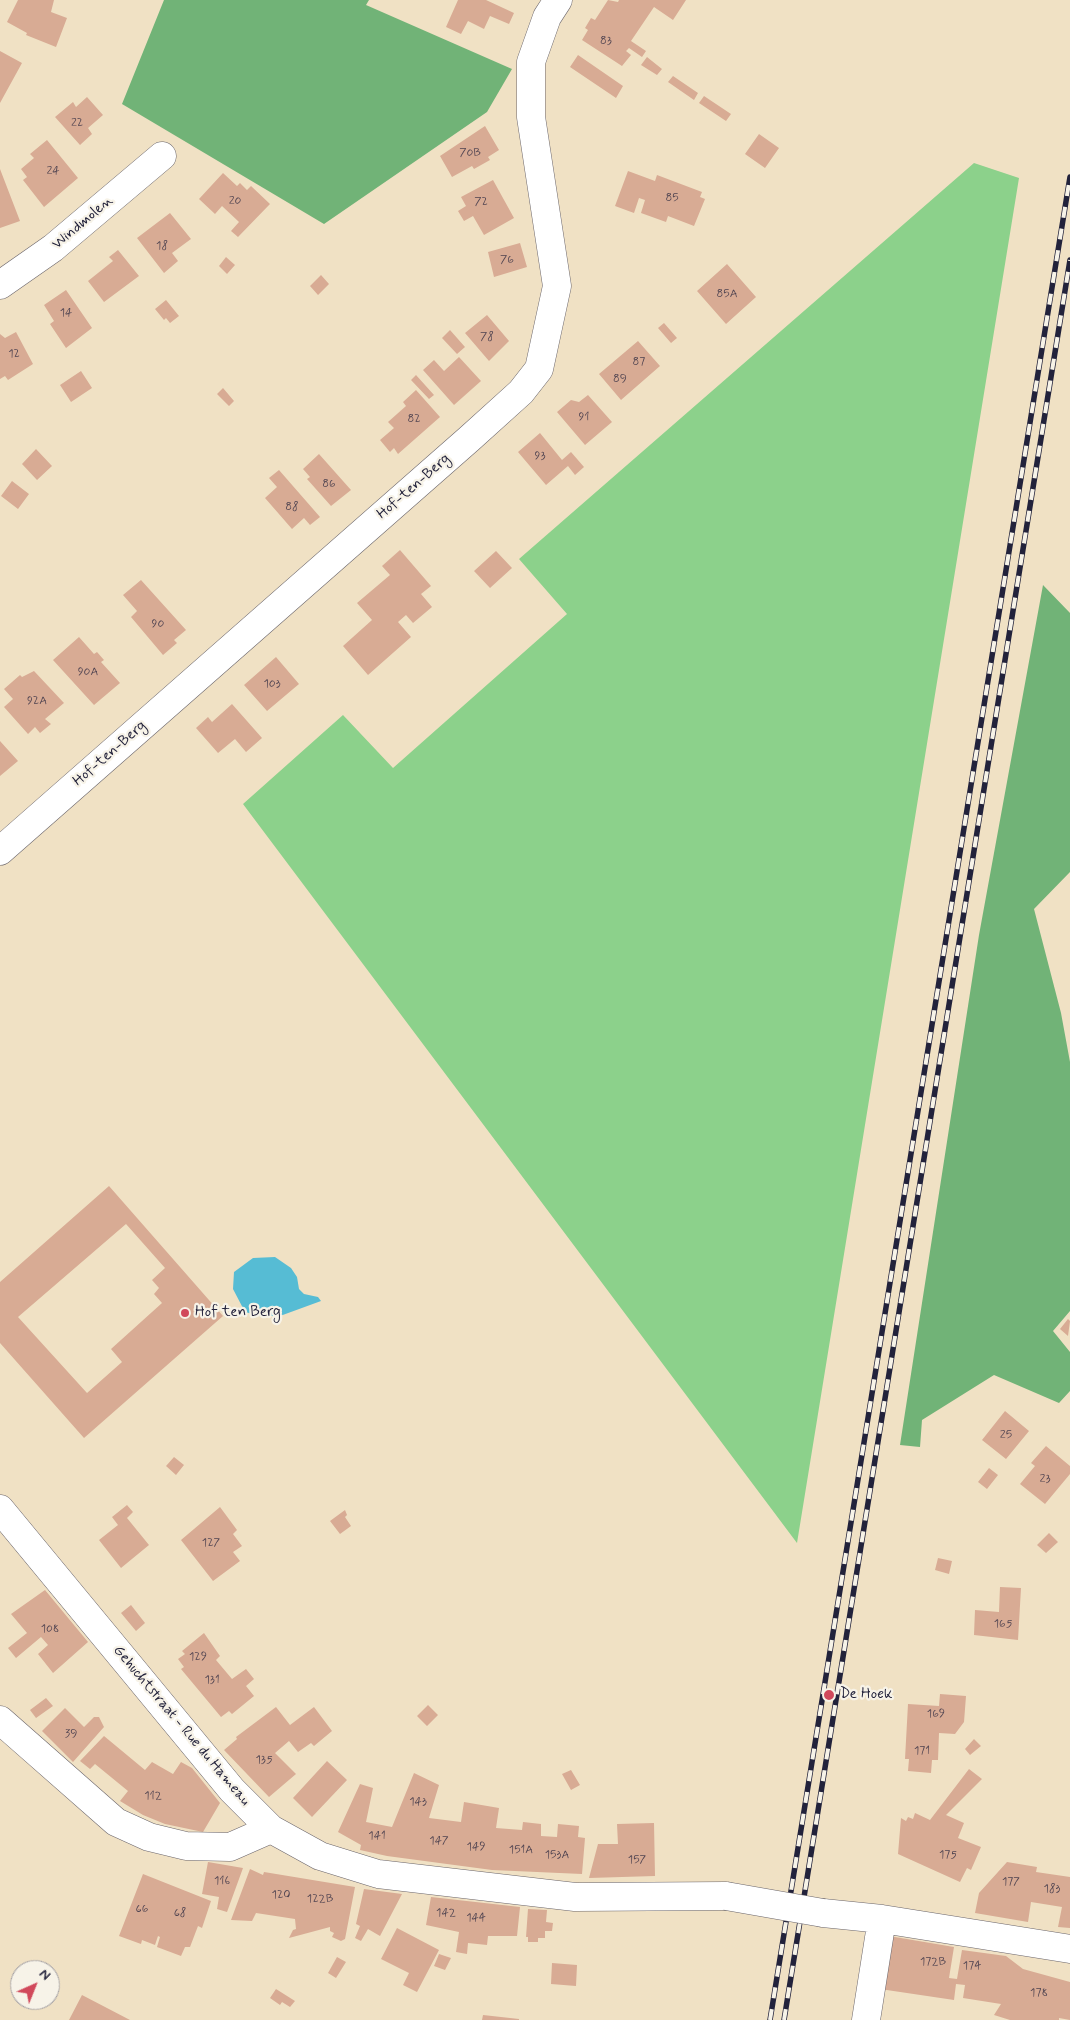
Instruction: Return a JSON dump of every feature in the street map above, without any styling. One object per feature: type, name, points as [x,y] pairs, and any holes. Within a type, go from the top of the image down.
[{"type":"street","name":"Hof-ten-Berg","points":[[0,851],[469,439],[520,392],[539,369],[557,286],[531,117],[531,62],[547,17],[558,0]]},
{"type":"street","name":"Windmolen","points":[[0,285],[53,248],[162,156]]},
{"type":"street","name":"Gehuchtstraat - Rue du Hameau","points":[[0,1509],[232,1790],[271,1829],[320,1856],[378,1874],[574,1897],[716,1896],[882,1919],[1070,1949]]},
{"type":"street","points":[[0,1720],[116,1822],[149,1838],[186,1846],[230,1847],[271,1829]]},
{"type":"street","points":[[866,2020],[882,1919]]},
{"type":"green space","points":[[164,0],[369,0],[366,5],[512,69],[487,112],[324,224],[122,104]]},
{"type":"green space","points":[[974,163],[1019,178],[797,1543],[243,804],[343,715],[393,768],[567,614],[519,559]]},
{"type":"green space","points":[[1043,585],[1070,613],[1070,872],[1034,909],[1061,1013],[1070,1062],[1070,1311],[1053,1331],[1070,1352],[1070,1391],[1059,1403],[994,1375],[922,1420],[920,1447],[900,1445],[979,935]]},
{"type":"water","points":[[275,1257],[291,1268],[297,1277],[299,1289],[304,1294],[318,1297],[321,1301],[280,1316],[260,1316],[245,1312],[233,1289],[234,1272],[253,1258]]},
{"type":"building","points":[[18,0],[54,0],[51,12],[67,18],[56,47],[26,35],[27,33],[7,22]]},
{"type":"building","points":[[458,0],[486,0],[514,13],[509,24],[490,16],[484,29],[468,21],[461,34],[446,27]]},
{"type":"building","points":[[608,0],[618,2],[619,0],[686,0],[673,20],[654,7],[631,41],[646,51],[642,57],[629,48],[626,51],[631,55],[622,66],[582,40],[588,30],[585,28],[591,18],[595,20]]},
{"type":"building","points":[[0,51],[22,63],[0,103]]},
{"type":"building","points":[[578,55],[623,86],[616,98],[570,67]]},
{"type":"building","points":[[647,57],[662,69],[657,75],[641,65]]},
{"type":"building","points":[[673,76],[698,93],[694,100],[668,82]]},
{"type":"building","points":[[704,96],[731,114],[726,121],[699,103]]},
{"type":"building","points":[[87,97],[103,115],[88,128],[92,134],[80,145],[55,117],[73,102],[76,107]]},
{"type":"building","points":[[485,126],[499,150],[488,157],[490,160],[474,169],[472,166],[452,177],[440,156]]},
{"type":"building","points":[[759,134],[779,148],[765,168],[745,154]]},
{"type":"building","points":[[47,140],[78,178],[44,207],[23,180],[27,177],[21,169],[34,158],[30,154]]},
{"type":"building","points":[[0,169],[20,221],[0,228]]},
{"type":"building","points":[[628,171],[655,181],[657,175],[702,192],[700,197],[705,199],[694,226],[668,216],[666,222],[641,213],[645,200],[639,198],[634,213],[615,206]]},
{"type":"building","points":[[223,173],[237,186],[240,183],[247,190],[251,186],[270,204],[238,237],[231,231],[239,222],[222,206],[215,214],[199,199]]},
{"type":"building","points":[[493,180],[514,218],[484,235],[473,216],[464,221],[458,211],[466,206],[461,197]]},
{"type":"building","points":[[170,213],[191,239],[172,253],[178,261],[164,273],[137,238]]},
{"type":"building","points":[[520,243],[527,267],[494,277],[488,252]]},
{"type":"building","points":[[118,250],[139,276],[104,302],[88,281],[113,261],[109,257]]},
{"type":"building","points":[[226,257],[235,265],[227,274],[219,266]]},
{"type":"building","points":[[727,264],[756,297],[726,324],[697,291]]},
{"type":"building","points":[[321,275],[329,284],[318,295],[310,286]]},
{"type":"building","points":[[66,290],[92,328],[66,348],[50,324],[54,321],[44,305]]},
{"type":"building","points":[[166,300],[179,316],[170,323],[166,318],[164,320],[155,309]]},
{"type":"building","points":[[487,315],[509,341],[489,361],[465,333]]},
{"type":"building","points":[[664,323],[677,338],[671,343],[658,328]]},
{"type":"building","points":[[450,330],[465,347],[457,354],[442,338]]},
{"type":"building","points":[[16,332],[33,364],[8,380],[5,376],[0,379],[0,334],[5,338]]},
{"type":"building","points":[[638,341],[660,366],[621,400],[599,374]]},
{"type":"building","points":[[459,357],[481,381],[454,405],[423,370],[434,360],[444,371]]},
{"type":"building","points":[[81,371],[92,388],[71,402],[60,385]]},
{"type":"building","points":[[416,375],[434,395],[429,399],[411,380]]},
{"type":"building","points":[[223,388],[234,401],[229,406],[217,394]]},
{"type":"building","points":[[416,390],[440,417],[398,454],[394,448],[390,452],[380,440],[394,428],[388,422],[406,406],[403,402]]},
{"type":"building","points":[[588,395],[612,422],[585,445],[557,412],[571,400],[579,402]]},
{"type":"building","points":[[540,433],[562,460],[571,452],[584,467],[575,475],[568,466],[546,485],[518,452]]},
{"type":"building","points":[[36,449],[52,466],[37,480],[22,464]]},
{"type":"building","points":[[319,454],[351,490],[331,506],[307,479],[310,477],[303,469]]},
{"type":"building","points":[[279,470],[320,517],[310,525],[304,518],[292,529],[265,498],[277,487],[269,478]]},
{"type":"building","points":[[12,481],[29,494],[18,509],[1,496]]},
{"type":"building","points":[[400,550],[431,586],[421,594],[432,607],[413,623],[406,615],[398,622],[411,637],[368,675],[343,646],[372,620],[357,603],[390,575],[382,566]]},
{"type":"building","points":[[496,551],[512,568],[490,588],[474,571]]},
{"type":"building","points":[[141,580],[186,630],[174,640],[177,643],[163,655],[131,617],[137,611],[123,595]]},
{"type":"building","points":[[79,637],[94,654],[97,652],[104,660],[101,662],[120,683],[94,705],[53,660]]},
{"type":"building","points":[[276,657],[299,684],[267,711],[244,685]]},
{"type":"building","points":[[34,671],[64,703],[45,719],[51,724],[40,733],[35,727],[28,734],[4,707],[13,699],[4,689],[20,675],[22,677]]},
{"type":"building","points":[[232,704],[262,738],[246,752],[235,739],[218,753],[196,728],[208,717],[212,722]]},
{"type":"building","points":[[0,741],[18,761],[0,776]]},
{"type":"building","name":"Hof ten Berg","points":[[109,1186],[223,1316],[84,1438],[0,1343],[0,1282]],"holes":[[[126,1224],[165,1268],[152,1280],[159,1288],[154,1294],[162,1303],[111,1349],[122,1362],[87,1393],[18,1317]]]},
{"type":"building","points":[[1068,1319],[1070,1321],[1068,1336],[1060,1329]]},
{"type":"building","points":[[1005,1411],[1029,1431],[1006,1459],[982,1440]]},
{"type":"building","points":[[1046,1446],[1070,1466],[1070,1474],[1045,1504],[1020,1484],[1035,1466],[1031,1463]]},
{"type":"building","points":[[174,1457],[184,1465],[176,1475],[166,1466]]},
{"type":"building","points":[[989,1468],[998,1475],[987,1489],[978,1482]]},
{"type":"building","points":[[127,1505],[133,1512],[127,1518],[149,1545],[121,1568],[99,1540],[118,1525],[112,1517]]},
{"type":"building","points":[[220,1507],[237,1530],[233,1534],[242,1546],[233,1552],[240,1561],[213,1581],[181,1540]]},
{"type":"building","points":[[345,1510],[347,1515],[345,1517],[351,1526],[340,1534],[330,1521]]},
{"type":"building","points":[[1049,1533],[1058,1542],[1046,1553],[1037,1545]]},
{"type":"building","points":[[938,1558],[952,1561],[949,1574],[935,1570]]},
{"type":"building","points":[[1000,1587],[1021,1588],[1018,1640],[974,1635],[975,1610],[999,1612]]},
{"type":"building","points":[[45,1590],[88,1642],[53,1673],[38,1654],[48,1645],[41,1637],[16,1658],[8,1648],[27,1633],[11,1614]]},
{"type":"building","points":[[131,1605],[145,1623],[136,1631],[121,1613]]},
{"type":"building","points":[[204,1633],[220,1656],[216,1660],[232,1679],[246,1669],[254,1679],[246,1686],[254,1696],[232,1714],[229,1711],[221,1717],[181,1669],[184,1667],[178,1659],[185,1654],[182,1651]]},
{"type":"building","points":[[940,1694],[966,1696],[964,1722],[955,1734],[939,1733],[938,1760],[932,1760],[931,1773],[908,1771],[909,1759],[905,1759],[908,1704],[939,1706]]},
{"type":"building","points":[[46,1698],[53,1706],[36,1718],[30,1710]]},
{"type":"building","points":[[428,1705],[438,1715],[427,1726],[417,1716]]},
{"type":"building","points":[[276,1707],[290,1725],[314,1707],[332,1731],[314,1746],[311,1743],[298,1752],[289,1741],[275,1753],[296,1774],[269,1797],[224,1750],[237,1739],[236,1737]]},
{"type":"building","points":[[65,1708],[84,1727],[94,1717],[99,1717],[104,1727],[73,1762],[42,1731]]},
{"type":"building","points":[[104,1736],[145,1770],[152,1762],[173,1774],[181,1762],[192,1768],[220,1803],[203,1832],[165,1824],[143,1815],[120,1801],[128,1791],[95,1764],[90,1769],[80,1761]]},
{"type":"building","points":[[974,1739],[981,1746],[970,1755],[965,1749]]},
{"type":"building","points":[[327,1761],[347,1780],[312,1817],[293,1798]]},
{"type":"building","points":[[969,1769],[982,1779],[946,1815],[964,1823],[958,1838],[981,1847],[971,1870],[967,1868],[960,1882],[898,1854],[901,1818],[906,1821],[908,1817],[913,1819],[915,1813],[930,1820]]},
{"type":"building","points":[[571,1770],[580,1785],[571,1790],[562,1774]]},
{"type":"building","points":[[414,1773],[439,1785],[429,1818],[461,1822],[464,1802],[499,1808],[496,1828],[522,1830],[523,1822],[541,1824],[541,1836],[557,1837],[558,1824],[579,1826],[578,1837],[585,1838],[582,1874],[492,1870],[387,1856],[360,1850],[361,1845],[338,1832],[360,1784],[373,1788],[366,1822],[392,1827]]},
{"type":"building","points":[[654,1823],[655,1876],[589,1878],[598,1844],[618,1844],[617,1824]]},
{"type":"building","points":[[208,1862],[243,1868],[227,1912],[217,1909],[219,1897],[202,1894]]},
{"type":"building","points":[[1007,1862],[1037,1867],[1036,1872],[1070,1877],[1070,1928],[1058,1927],[1062,1907],[1031,1902],[1028,1922],[975,1913],[979,1893]]},
{"type":"building","points":[[250,1869],[263,1875],[264,1872],[355,1887],[345,1939],[341,1941],[332,1937],[334,1933],[330,1931],[330,1927],[289,1938],[293,1930],[296,1929],[295,1919],[256,1913],[252,1921],[231,1920]]},
{"type":"building","points":[[143,1874],[211,1901],[202,1928],[198,1926],[190,1947],[185,1947],[181,1956],[157,1947],[160,1937],[158,1936],[155,1945],[142,1940],[141,1944],[119,1936]]},
{"type":"building","points":[[364,1889],[402,1894],[380,1936],[368,1929],[361,1941],[355,1938],[360,1926],[356,1924]]},
{"type":"building","points":[[431,1897],[520,1907],[517,1936],[488,1936],[487,1945],[468,1943],[467,1954],[456,1952],[459,1932],[426,1925]]},
{"type":"building","points":[[528,1909],[547,1910],[546,1922],[553,1923],[552,1931],[545,1931],[545,1938],[538,1938],[538,1942],[528,1942],[528,1937],[526,1937]]},
{"type":"building","points":[[397,1928],[439,1950],[417,1992],[403,1985],[409,1973],[381,1959]]},
{"type":"building","points":[[889,1936],[954,1947],[949,1978],[957,1979],[962,1950],[1006,1956],[1023,1969],[1070,1982],[1070,2020],[1059,2018],[1059,2020],[1010,2020],[994,2015],[1001,2004],[963,1998],[965,1985],[956,1984],[954,2000],[880,1989]]},
{"type":"building","points":[[439,1954],[451,1958],[445,1970],[434,1966]]},
{"type":"building","points":[[337,1957],[346,1962],[336,1978],[328,1973]]},
{"type":"building","points":[[552,1963],[577,1965],[576,1986],[551,1984]]},
{"type":"building","points":[[276,1989],[295,2001],[290,2007],[282,2002],[280,2005],[270,1998]]},
{"type":"building","points":[[82,1995],[130,2020],[69,2020]]},
{"type":"building","points":[[483,2015],[519,2019],[519,2020],[482,2020]]},
{"type":"railway","points":[[770,2020],[1070,177]]},
{"type":"railway","points":[[784,2020],[1070,260]]},
{"type":"place","name":"Hof ten Berg","points":[[185,1313]]},
{"type":"place","name":"De Hoek","points":[[829,1695]]}]
